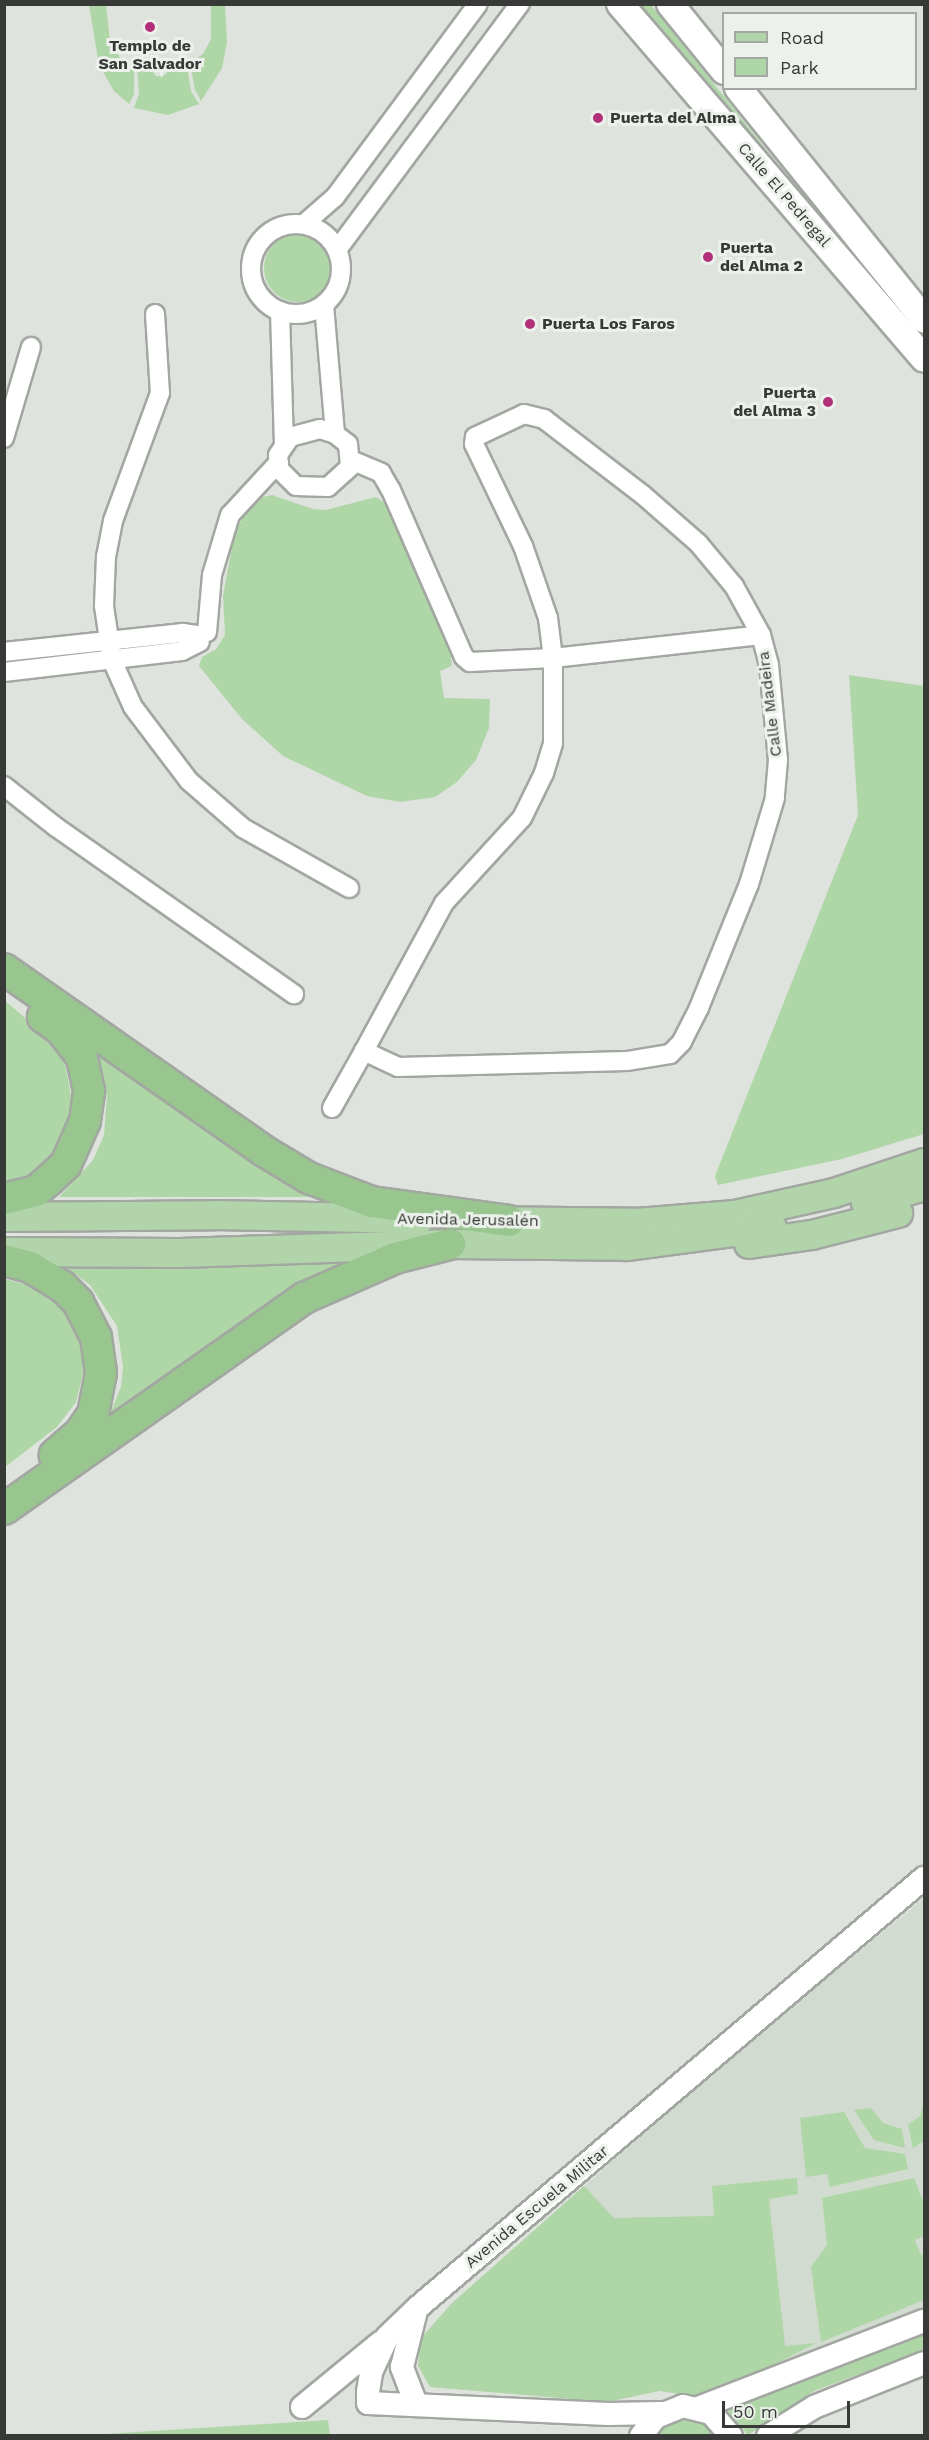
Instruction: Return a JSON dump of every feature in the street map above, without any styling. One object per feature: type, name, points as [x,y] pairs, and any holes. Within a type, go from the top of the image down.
[{"type":"highway","points":[[4,969],[264,1151],[309,1178],[372,1202],[509,1221]]},
{"type":"highway","points":[[4,989],[74,1044],[82,1057],[89,1091],[85,1121],[66,1164],[36,1191],[4,1199]]},
{"type":"highway","points":[[4,1509],[304,1298],[395,1258],[450,1244]]},
{"type":"highway","points":[[4,1260],[46,1275],[78,1302],[96,1337],[101,1373],[96,1404],[81,1432],[66,1448],[4,1489]]},
{"type":"main road","name":"Calle El Pedregal","points":[[620,4],[924,359]]},
{"type":"main road","points":[[670,4],[722,70]]},
{"type":"main road","name":"Calle El Pedregal","points":[[740,90],[924,319]]},
{"type":"main road","points":[[839,257],[924,380]]},
{"type":"main road","name":"Avenida Jerusalén","points":[[4,1217],[215,1215],[637,1223],[735,1215],[834,1193],[924,1163]]},
{"type":"main road","name":"Avenida Jerusalén","points":[[4,1252],[180,1253],[450,1244],[627,1246],[771,1228],[924,1186]]},
{"type":"main road","points":[[627,1246],[710,1247],[790,1239],[924,1206]]},
{"type":"street","points":[[304,224],[336,197],[478,4]]},
{"type":"street","points":[[337,250],[520,4]]},
{"type":"street","points":[[290,224],[304,224],[318,229],[337,250],[341,276],[338,287],[324,305],[310,312],[280,311],[257,292],[252,262],[265,236],[290,224]]},
{"type":"street","points":[[324,305],[335,434]]},
{"type":"street","points":[[4,672],[182,651],[202,636],[212,575],[230,515],[279,462],[284,443],[280,311]]},
{"type":"street","points":[[155,314],[160,393],[113,520],[103,580],[112,660],[133,707],[189,781],[243,828],[349,888]]},
{"type":"street","points":[[4,438],[31,347]]},
{"type":"street","name":"Calle Madeira","points":[[364,1051],[387,1064],[409,1068],[627,1061],[670,1054],[682,1042],[699,1008],[749,884],[770,820],[778,760],[769,665],[761,635],[722,570],[673,519],[544,419],[531,414],[516,416],[475,437],[474,444],[523,546],[544,606],[554,658]]},
{"type":"street","points":[[279,462],[285,478],[296,486],[316,488],[328,487],[345,475],[351,460],[348,444],[335,434],[308,430],[284,443]]},
{"type":"street","points":[[351,460],[381,473],[391,490],[464,657],[477,665],[761,635]]},
{"type":"street","points":[[4,652],[183,633],[202,636]]},
{"type":"street","points":[[332,1108],[444,903],[510,834],[534,796],[553,743],[554,658]]},
{"type":"street","points":[[4,786],[56,827],[294,994]]},
{"type":"street","name":"Avenida Escuela Militar","points":[[924,1878],[417,2308],[387,2337],[371,2372],[368,2403],[608,2414],[662,2413],[683,2406],[698,2408],[924,2321]]},
{"type":"street","points":[[416,2404],[402,2367],[417,2308]]},
{"type":"street","points":[[302,2407],[387,2337]]},
{"type":"street","points":[[768,2436],[814,2407],[924,2363]]},
{"type":"street","points":[[698,2408],[717,2417],[731,2436]]},
{"type":"street","points":[[641,2436],[662,2413]]},
{"type":"street","points":[[608,2414],[628,2436]]},
{"type":"shaded area","points":[[924,1898],[924,2317],[709,2398],[659,2391],[607,2402],[430,2387],[418,2366],[451,2304],[716,2070]]},
{"type":"green space","points":[[89,5],[106,5],[110,41],[115,41],[119,57],[134,67],[134,94],[129,104],[114,91],[99,65]]},
{"type":"green space","points":[[225,5],[227,42],[222,68],[201,101],[195,90],[190,63],[203,54],[211,39],[211,6]]},
{"type":"green space","points":[[640,5],[651,5],[924,348],[839,257]]},
{"type":"green space","points":[[186,60],[191,91],[199,104],[168,115],[134,108],[139,94],[137,67],[150,67],[156,76],[164,76],[172,67]]},
{"type":"green space","points":[[298,234],[311,237],[322,244],[329,255],[332,268],[329,281],[322,292],[311,299],[298,302],[285,299],[274,292],[267,281],[264,268],[267,255],[274,244],[285,237]]},
{"type":"green space","points":[[272,495],[313,509],[326,510],[376,497],[392,508],[439,614],[451,657],[452,666],[440,671],[444,698],[490,699],[489,728],[476,760],[457,782],[435,797],[400,802],[367,796],[283,756],[242,719],[199,666],[202,657],[216,649],[225,635],[223,596],[234,536],[243,517],[263,497]]},
{"type":"green space","points":[[849,675],[924,686],[924,1134],[842,1159],[718,1185],[715,1176],[858,815]]},
{"type":"green space","points":[[4,1000],[62,1049],[73,1105],[64,1136],[41,1173],[4,1187]]},
{"type":"green space","points":[[84,1036],[324,1197],[59,1197],[93,1160],[104,1135],[107,1096]]},
{"type":"green space","points":[[356,1259],[107,1421],[121,1387],[123,1367],[117,1326],[90,1285],[61,1264]]},
{"type":"green space","points":[[5,1279],[39,1288],[64,1308],[77,1327],[83,1351],[83,1374],[76,1402],[57,1427],[5,1467]]},
{"type":"green space","points":[[924,2101],[924,2141],[913,2148],[908,2125],[920,2116]]},
{"type":"green space","points":[[871,2108],[883,2123],[902,2129],[905,2148],[874,2140],[854,2110]]},
{"type":"green space","points":[[844,2112],[865,2148],[905,2154],[908,2169],[830,2187],[827,2174],[806,2177],[800,2118]]},
{"type":"green space","points":[[797,2178],[798,2194],[769,2199],[785,2346],[816,2343],[709,2398],[659,2391],[607,2402],[430,2387],[418,2366],[421,2338],[451,2304],[584,2186],[614,2218],[714,2216],[712,2186]]},
{"type":"green space","points":[[914,2178],[924,2203],[924,2236],[915,2240],[921,2255],[924,2254],[924,2300],[821,2342],[811,2267],[827,2245],[822,2198]]},
{"type":"green space","points":[[924,2329],[924,2350],[814,2391],[748,2435],[725,2407],[818,2375]]},
{"type":"green space","points":[[685,2416],[710,2425],[719,2436],[649,2436],[660,2423]]},
{"type":"green space","points":[[328,2420],[330,2435],[89,2435]]},
{"type":"place","name":"Templo de San Salvador","points":[[150,27]]},
{"type":"place","name":"Puerta del Alma","points":[[598,118]]},
{"type":"place","name":"Puerta del Alma 2","points":[[708,257]]},
{"type":"place","name":"Puerta Los Faros","points":[[530,324]]},
{"type":"place","name":"Puerta del Alma 3","points":[[828,402]]}]
